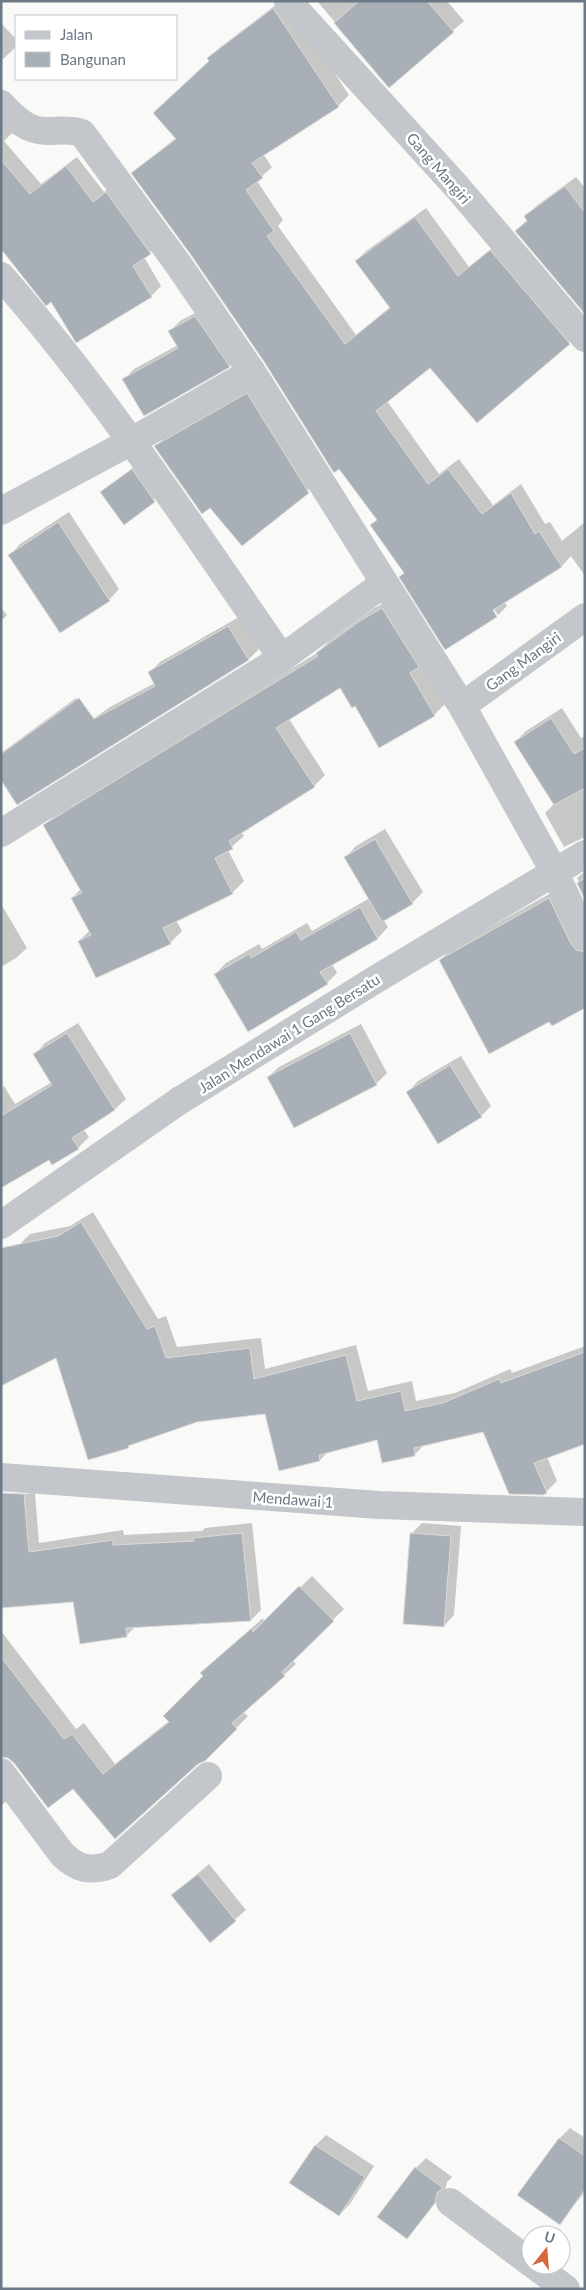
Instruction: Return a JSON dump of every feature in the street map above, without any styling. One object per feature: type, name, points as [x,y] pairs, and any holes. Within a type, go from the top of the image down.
[{"type":"street","name":"Gang Mangiri","points":[[288,1],[457,187],[519,263],[585,338]]},
{"type":"street","points":[[1,104],[13,117],[34,130],[72,129],[82,133],[89,140],[178,264],[252,372],[462,706],[555,873],[585,937]]},
{"type":"street","points":[[1,276],[43,324],[132,441],[282,658]]},
{"type":"street","points":[[1,511],[132,441],[252,372]]},
{"type":"street","points":[[1,833],[282,658],[384,584]]},
{"type":"street","name":"Gang Mangiri","points":[[462,706],[585,617]]},
{"type":"street","name":"Jalan Mendawai 1 Gang Bersatu","points":[[1,1225],[179,1101],[378,978],[585,854]]},
{"type":"street","name":"Mendawai 1","points":[[1,1477],[379,1505],[585,1512]]},
{"type":"street","points":[[1,1772],[62,1854],[70,1862],[83,1869],[96,1870],[110,1865],[208,1776]]},
{"type":"street","points":[[450,2202],[521,2255]]},
{"type":"street","points":[[547,2275],[566,2289]]},
{"type":"building","points":[[359,1],[427,1],[454,32],[389,88],[334,23]]},
{"type":"building","points":[[273,8],[339,107],[252,163],[263,178],[246,190],[274,231],[267,236],[345,344],[390,308],[355,261],[415,217],[458,276],[490,250],[570,344],[477,423],[430,368],[376,411],[428,484],[448,469],[482,514],[511,493],[535,534],[539,531],[562,567],[493,610],[497,617],[445,650],[399,577],[404,573],[370,525],[377,520],[339,469],[334,473],[265,363],[191,255],[131,173],[176,139],[153,113],[209,61],[207,58]]},
{"type":"building","points":[[1,160],[30,194],[66,166],[93,202],[106,192],[151,254],[133,266],[152,297],[76,343],[51,302],[46,306],[1,249]]},
{"type":"building","points":[[565,186],[585,213],[585,314],[515,231],[527,221],[524,216]]},
{"type":"building","points":[[195,316],[230,367],[144,416],[122,379],[178,348],[168,331]]},
{"type":"building","points":[[247,393],[309,493],[242,546],[210,508],[202,514],[154,446]]},
{"type":"building","points":[[132,469],[155,502],[124,525],[100,492]]},
{"type":"building","points":[[58,522],[110,601],[60,633],[8,555]]},
{"type":"building","points":[[382,608],[419,667],[410,673],[435,716],[379,748],[355,706],[352,708],[340,688],[276,728],[315,787],[229,841],[233,849],[215,858],[233,894],[163,928],[171,944],[96,978],[78,941],[91,935],[71,898],[82,893],[43,825],[318,656],[316,653],[360,621]]},
{"type":"building","points":[[228,626],[249,660],[17,805],[1,780],[1,754],[79,698],[94,719],[155,686],[148,672]]},
{"type":"building","points":[[551,718],[574,754],[585,748],[585,788],[554,805],[514,742]]},
{"type":"building","points":[[375,839],[413,904],[382,922],[344,857]]},
{"type":"building","points":[[585,878],[585,900],[577,883]]},
{"type":"building","points":[[549,898],[571,944],[576,950],[585,952],[585,1008],[552,1026],[549,1022],[489,1054],[439,960]]},
{"type":"building","points":[[360,907],[378,939],[320,972],[328,984],[248,1032],[214,974],[249,954],[251,958],[296,932],[301,940]]},
{"type":"building","points":[[67,1033],[115,1110],[72,1138],[79,1149],[52,1165],[49,1160],[1,1188],[1,1116],[52,1085],[33,1054]]},
{"type":"building","points":[[350,1033],[377,1085],[294,1128],[267,1077]]},
{"type":"building","points":[[450,1065],[482,1117],[438,1144],[406,1092]]},
{"type":"building","points":[[81,1222],[147,1329],[155,1326],[166,1358],[250,1348],[254,1379],[346,1355],[357,1401],[401,1391],[405,1411],[443,1403],[499,1379],[501,1383],[585,1352],[585,1444],[534,1463],[547,1493],[543,1495],[509,1494],[483,1432],[414,1448],[415,1456],[382,1463],[377,1440],[319,1455],[320,1461],[279,1471],[265,1414],[197,1422],[128,1446],[129,1448],[88,1460],[56,1358],[1,1386],[1,1248],[58,1236]]},
{"type":"building","points":[[1,1493],[24,1494],[29,1552],[113,1540],[113,1545],[194,1541],[193,1538],[242,1533],[251,1621],[126,1628],[127,1637],[80,1644],[73,1602],[1,1608]]},
{"type":"building","points":[[410,1533],[451,1536],[444,1627],[403,1624]]},
{"type":"building","points":[[299,1586],[334,1621],[282,1672],[285,1676],[232,1723],[237,1729],[205,1761],[198,1764],[115,1839],[73,1789],[48,1808],[14,1763],[8,1758],[1,1757],[1,1657],[64,1739],[72,1734],[103,1774],[169,1722],[163,1716],[203,1676],[200,1673],[252,1628],[253,1632]]},
{"type":"building","points":[[198,1874],[236,1921],[210,1943],[171,1895]]},
{"type":"building","points":[[559,2138],[585,2156],[585,2189],[560,2225],[517,2195]]},
{"type":"building","points":[[315,2145],[365,2177],[339,2216],[289,2183]]},
{"type":"building","points":[[415,2167],[443,2188],[437,2193],[435,2203],[407,2239],[377,2217]]}]
